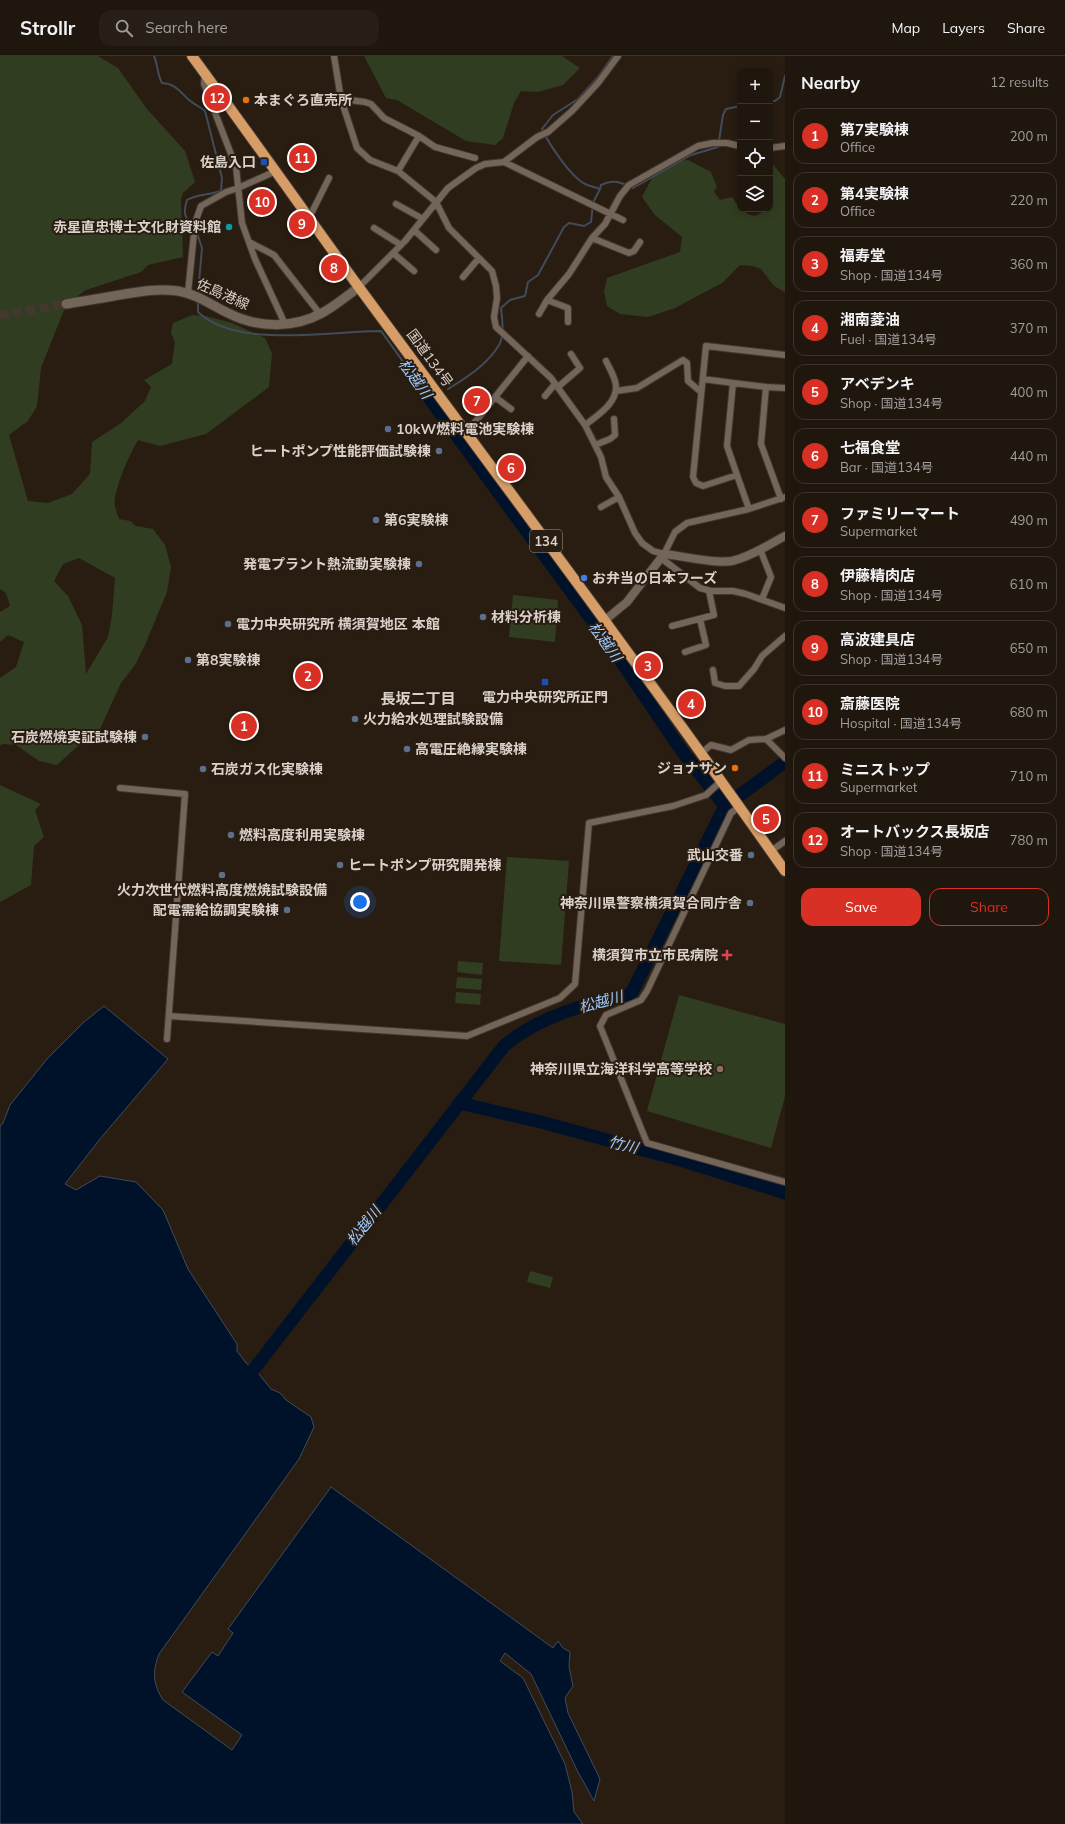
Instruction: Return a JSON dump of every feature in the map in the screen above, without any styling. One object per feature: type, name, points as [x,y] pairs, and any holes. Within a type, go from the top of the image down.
[{"type":"highway","name":"国道134号","points":[[192,56],[310,216],[359,287],[467,432],[785,871]]},
{"type":"main road","name":"佐島港線","points":[[66,304],[140,290],[162,290],[189,293],[228,314],[244,320],[259,324],[285,324],[305,320],[320,314],[359,287]]},
{"type":"street","points":[[334,56],[341,99],[357,148],[370,160],[398,171],[436,202],[450,228],[492,271],[496,286],[497,298],[494,317],[496,327],[551,378],[585,425],[601,457],[606,477],[619,497],[635,533],[642,543],[662,556],[700,588],[709,591],[733,591],[762,599],[785,608]]},
{"type":"street","points":[[359,287],[401,245],[448,188],[476,168],[485,164],[504,162],[537,137],[548,132],[572,111],[598,83],[618,56]]},
{"type":"street","points":[[205,74],[204,84],[236,167],[242,223],[255,259],[285,324]]},
{"type":"street","points":[[341,99],[371,104],[384,118],[419,136],[435,147],[475,158]]},
{"type":"street","points":[[398,171],[419,136]]},
{"type":"street","points":[[539,314],[547,300],[569,274],[592,238],[605,224],[620,196],[629,185],[698,146],[713,143],[727,143],[737,145]]},
{"type":"street","points":[[773,148],[785,146]]},
{"type":"street","points":[[504,162],[623,220]]},
{"type":"street","points":[[189,293],[195,222],[201,206],[226,192],[276,171]]},
{"type":"street","points":[[310,216],[329,178]]},
{"type":"street","points":[[396,204],[423,219]]},
{"type":"street","points":[[374,228],[401,245]]},
{"type":"street","points":[[414,230],[436,250]]},
{"type":"street","points":[[592,238],[629,253],[634,251],[640,242]]},
{"type":"street","points":[[249,242],[274,256],[320,314]]},
{"type":"street","points":[[393,253],[414,271]]},
{"type":"street","points":[[463,277],[479,258]]},
{"type":"street","points":[[547,300],[568,308],[568,322]]},
{"type":"street","points":[[737,475],[703,486],[696,483],[692,477],[706,346],[785,355]]},
{"type":"street","points":[[545,396],[556,385],[580,368],[571,354]]},
{"type":"street","points":[[467,432],[528,356]]},
{"type":"street","points":[[616,391],[637,388],[683,360],[687,363],[688,381],[701,392]]},
{"type":"street","points":[[585,425],[610,404],[616,391],[615,381],[606,361]]},
{"type":"street","points":[[703,379],[785,388]]},
{"type":"street","points":[[733,383],[727,446],[749,509]]},
{"type":"street","points":[[604,621],[627,602],[662,556],[675,532],[687,523],[749,509],[783,498],[761,444],[766,387]]},
{"type":"street","points":[[495,397],[511,409]]},
{"type":"street","points":[[595,445],[610,439],[615,435],[614,419]]},
{"type":"street","points":[[601,508],[619,497]]},
{"type":"street","points":[[662,556],[731,561],[760,549],[785,536]]},
{"type":"street","points":[[760,549],[771,577],[762,599]]},
{"type":"street","points":[[672,626],[714,615],[709,591]]},
{"type":"street","points":[[685,652],[706,645],[700,619]]},
{"type":"street","points":[[713,670],[715,683],[725,686],[740,686],[754,669],[762,656],[785,636]]},
{"type":"street","points":[[700,754],[710,745],[731,750],[749,740],[766,739],[785,730]]},
{"type":"street","points":[[766,739],[785,758]]},
{"type":"street","points":[[169,1016],[467,1036],[560,998],[575,984],[589,824],[673,806],[706,794],[720,782]]},
{"type":"street","points":[[120,788],[185,794],[167,1039]]},
{"type":"street","points":[[735,802],[647,991],[641,1000],[606,1015],[600,1026],[647,1142],[785,1182]]},
{"type":"street","points":[[771,851],[785,841]]},
{"type":"green space","points":[[0,56],[98,56],[118,68],[147,109],[185,151],[195,182],[183,193],[181,199],[183,257],[148,265],[141,272],[86,290],[69,302],[64,310],[41,368],[37,406],[28,421],[9,435],[28,501],[48,503],[72,494],[90,474],[92,442],[121,423],[145,401],[151,387],[144,380],[172,364],[175,342],[171,333],[173,323],[192,315],[206,316],[232,323],[265,338],[272,353],[269,387],[206,434],[160,446],[138,440],[126,463],[119,483],[116,492],[115,507],[119,519],[130,521],[136,526],[153,529],[165,545],[171,567],[167,592],[145,645],[135,665],[121,683],[95,740],[79,745],[57,765],[39,761],[16,745],[2,744],[0,746],[0,678],[16,667],[24,642],[8,635],[0,642],[0,612],[10,606],[6,593],[0,589]],"holes":[[[79,558],[115,578],[112,615],[108,637],[86,674],[82,625],[68,596],[54,581],[63,564]]]},
{"type":"green space","points":[[364,56],[562,56],[580,68],[563,85],[538,92],[521,91],[514,103],[503,138],[495,145],[466,141],[397,100],[386,98]]},
{"type":"green space","points":[[688,160],[711,172],[717,187],[714,192],[720,200],[732,197],[737,204],[737,212],[745,212],[755,216],[762,212],[773,212],[773,165],[785,179],[785,292],[774,286],[761,269],[752,266],[740,265],[722,283],[675,308],[648,317],[620,314],[607,306],[604,291],[607,278],[680,252],[682,237],[655,215],[642,197],[653,176],[669,163]]},
{"type":"green space","points":[[513,595],[558,600],[555,642],[509,637]]},
{"type":"green space","points":[[0,785],[41,804],[35,810],[44,837],[34,846],[31,885],[0,902]]},
{"type":"green space","points":[[507,857],[569,861],[561,965],[499,961]]},
{"type":"green space","points":[[458,961],[483,963],[482,975],[457,972]]},
{"type":"green space","points":[[457,977],[482,979],[481,990],[456,988]]},
{"type":"green space","points":[[456,992],[481,994],[480,1005],[455,1003]]},
{"type":"green space","name":"神奈川県立海洋科学高等学校","points":[[679,995],[785,1024],[785,1096],[771,1148],[647,1111]]},
{"type":"green space","points":[[530,1271],[553,1277],[550,1288],[527,1282]]},
{"type":"water","points":[[104,1006],[168,1059],[100,1139],[65,1184],[76,1190],[100,1176],[136,1182],[163,1210],[188,1269],[237,1344],[237,1351],[246,1363],[258,1373],[271,1389],[280,1393],[286,1400],[311,1417],[314,1427],[299,1459],[159,1654],[155,1667],[155,1683],[163,1700],[232,1750],[242,1735],[182,1692],[212,1652],[218,1656],[233,1633],[228,1629],[331,1487],[553,1648],[558,1641],[563,1648],[570,1652],[569,1667],[573,1686],[565,1698],[568,1713],[600,1779],[594,1801],[577,1770],[531,1674],[505,1653],[500,1661],[523,1678],[565,1764],[572,1792],[574,1812],[583,1824],[0,1824],[0,1127],[10,1105],[47,1059],[84,1022]]},
{"type":"waterway","name":"松越川","points":[[154,56],[162,83],[174,86],[189,100],[205,111],[222,178],[221,191],[187,200],[185,214],[193,226]]},
{"type":"waterway","points":[[448,389],[476,370],[494,352],[502,337],[503,327],[501,308],[510,300],[525,296],[528,282],[538,275],[564,227],[569,223],[584,226],[591,222],[593,203],[600,189],[585,184],[573,174],[555,151],[542,129],[553,115],[578,99],[598,77],[613,56]]},
{"type":"waterway","points":[[773,101],[780,97],[785,76]]},
{"type":"waterway","points":[[600,189],[601,185],[609,182],[621,183],[633,188],[691,155],[718,147],[723,115],[726,109],[737,107]]},
{"type":"waterway","name":"松越川","points":[[196,230],[202,248],[198,294]]},
{"type":"waterway","name":"松越川","points":[[198,300],[198,312],[215,323],[235,331],[285,335],[381,331],[429,398],[432,396]]},
{"type":"waterway","name":"松越川","points":[[254,1369],[504,1046],[532,1027],[564,1012],[631,994],[725,806],[679,747],[608,642],[429,398]]},
{"type":"waterway","points":[[725,806],[785,762]]},
{"type":"waterway","name":"竹川","points":[[459,1103],[541,1122],[684,1161],[785,1193]]},
{"type":"tunnel","points":[[0,315],[66,304]]},
{"type":"place","name":"オートバックス長坂店","points":[[217,98]]},
{"type":"place","name":"本まぐろ直売所","points":[[246,100]]},
{"type":"place","name":"ミニストップ","points":[[302,158]]},
{"type":"place","name":"佐島入口","points":[[264,162]]},
{"type":"place","name":"斎藤医院","points":[[262,202]]},
{"type":"place","name":"高波建具店","points":[[302,224]]},
{"type":"place","name":"赤星直忠博士文化財資料館","points":[[229,227]]},
{"type":"place","name":"伊藤精肉店","points":[[334,268]]},
{"type":"place","name":"ファミリーマート","points":[[477,401]]},
{"type":"place","name":"10kW燃料電池実験棟","points":[[388,429]]},
{"type":"place","name":"ヒートポンプ性能評価試験棟","points":[[439,451]]},
{"type":"place","name":"七福食堂","points":[[511,468]]},
{"type":"place","name":"第6実験棟","points":[[376,520]]},
{"type":"place","name":"発電プラント熱流動実験棟","points":[[419,564]]},
{"type":"place","name":"お弁当の日本フーズ","points":[[584,578]]},
{"type":"place","name":"材料分析棟","points":[[483,617]]},
{"type":"place","name":"電力中央研究所 横須賀地区 本館","points":[[228,624]]},
{"type":"place","name":"第8実験棟","points":[[188,660]]},
{"type":"place","name":"福寿堂","points":[[648,666]]},
{"type":"place","name":"第4実験棟","points":[[308,676]]},
{"type":"place","name":"電力中央研究所正門","points":[[545,682]]},
{"type":"place","name":"湘南菱油","points":[[691,704]]},
{"type":"place","name":"火力給水処理試験設備","points":[[355,719]]},
{"type":"place","name":"第7実験棟","points":[[244,726]]},
{"type":"place","name":"石炭燃焼実証試験棟","points":[[145,737]]},
{"type":"place","name":"高電圧絶縁実験棟","points":[[407,749]]},
{"type":"place","name":"ジョナサン","points":[[735,768]]},
{"type":"place","name":"石炭ガス化実験棟","points":[[203,769]]},
{"type":"place","name":"アベデンキ","points":[[766,819]]},
{"type":"place","name":"燃料高度利用実験棟","points":[[231,835]]},
{"type":"place","name":"武山交番","points":[[751,855]]},
{"type":"place","name":"ヒートポンプ研究開発棟","points":[[340,865]]},
{"type":"place","name":"火力次世代燃料高度燃焼試験設備","points":[[222,875]]},
{"type":"place","name":"神奈川県警察横須賀合同庁舎","points":[[750,903]]},
{"type":"place","name":"配電需給協調実験棟","points":[[287,910]]},
{"type":"place","name":"横須賀市立市民病院","points":[[727,955]]},
{"type":"place","name":"神奈川県立海洋科学高等学校","points":[[720,1069]]},
{"type":"district","name":"長坂二丁目","points":[[418,699]]}]
